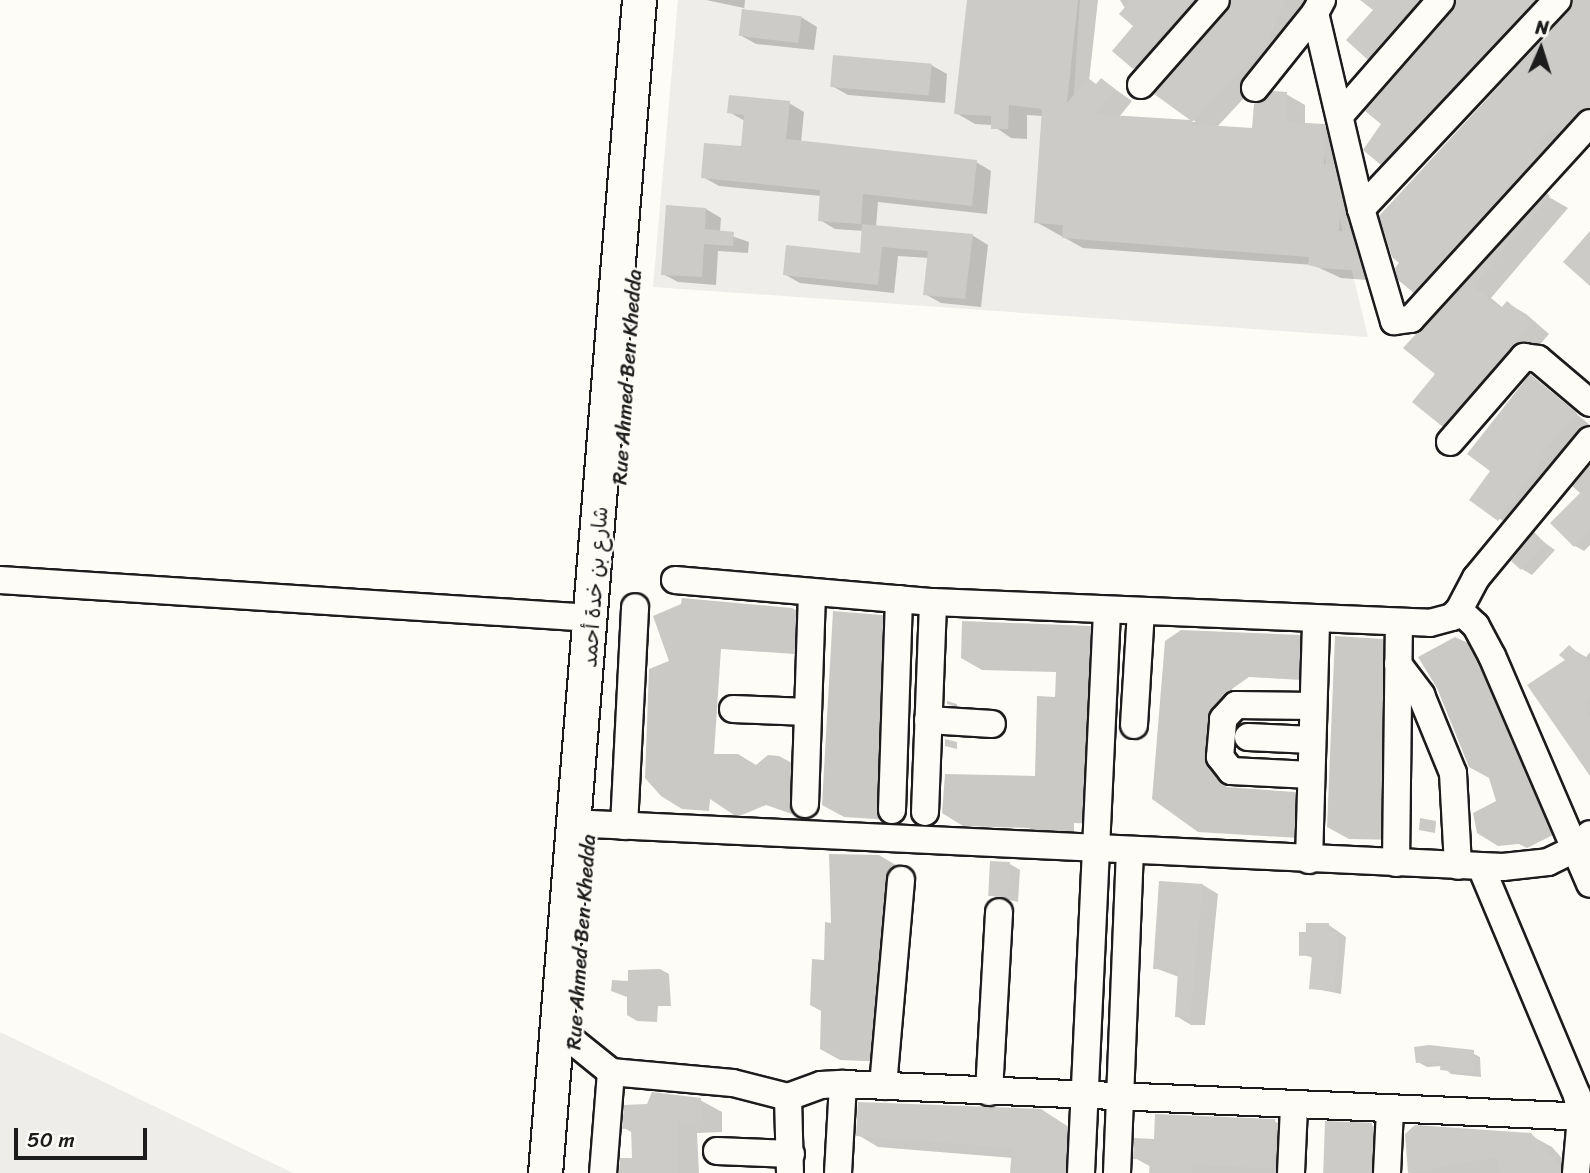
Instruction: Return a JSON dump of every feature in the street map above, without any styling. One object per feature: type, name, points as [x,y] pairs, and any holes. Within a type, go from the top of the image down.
[{"type":"main road","name":"شارع بن خدة أحمد","points":[[545,1173],[592,618],[639,0]]},
{"type":"main road","name":"Rue Ahmed Ben Khedda","points":[[564,1173],[655,0]]},
{"type":"street","points":[[1141,85],[1216,0]]},
{"type":"street","points":[[1342,113],[1441,0]]},
{"type":"street","points":[[1361,209],[1557,0]]},
{"type":"street","points":[[1319,6],[1361,209],[1389,316],[1406,323],[1590,123]]},
{"type":"street","points":[[1255,88],[1319,6]]},
{"type":"street","points":[[1450,442],[1524,358],[1538,359],[1590,403]]},
{"type":"street","points":[[675,580],[933,602],[1316,619],[1442,621],[1459,610],[1476,578],[1590,440]]},
{"type":"street","points":[[0,580],[592,618]]},
{"type":"street","points":[[805,804],[812,592]]},
{"type":"street","points":[[892,810],[899,599]]},
{"type":"street","points":[[925,812],[933,602]]},
{"type":"street","points":[[624,826],[635,607]]},
{"type":"street","points":[[1459,610],[1476,625],[1583,842],[1590,884]]},
{"type":"street","points":[[1081,1173],[1086,1097],[1093,851],[1107,611]]},
{"type":"street","points":[[1134,725],[1142,612]]},
{"type":"street","points":[[1309,860],[1316,619]]},
{"type":"street","points":[[1396,863],[1399,622]]},
{"type":"street","points":[[1398,664],[1421,695],[1453,773],[1469,866],[1568,1071],[1585,1117],[1576,1173]]},
{"type":"street","points":[[1311,775],[1231,771],[1220,757],[1223,719],[1236,705],[1313,706]]},
{"type":"street","points":[[733,709],[808,712]]},
{"type":"street","points":[[928,720],[992,724]]},
{"type":"street","points":[[1248,737],[1312,740]]},
{"type":"street","points":[[591,824],[1130,853],[1469,866],[1533,866],[1583,842]]},
{"type":"street","points":[[1117,1173],[1130,853]]},
{"type":"street","points":[[883,1086],[901,880]]},
{"type":"street","points":[[989,1092],[999,912]]},
{"type":"street","points":[[573,1042],[611,1072],[733,1083],[788,1097],[821,1085],[842,1084],[1086,1097],[1585,1117]]},
{"type":"street","points":[[603,1173],[611,1072]]},
{"type":"street","points":[[838,1173],[842,1084]]},
{"type":"street","points":[[717,1151],[791,1163],[788,1097]]},
{"type":"street","points":[[1291,1173],[1294,1106]]},
{"type":"street","points":[[1387,1173],[1390,1110]]},
{"type":"shaded area","points":[[678,0],[1080,0],[1072,123],[1320,138],[1368,337],[653,287]]},
{"type":"shaded area","points":[[0,1032],[293,1173],[0,1173]]},
{"type":"building","points":[[967,0],[1078,0],[1067,103],[1088,78],[1096,84],[1101,78],[1115,89],[1094,114],[1190,120],[1154,94],[1228,10],[1231,0],[1285,0],[1267,44],[1190,124],[1252,128],[1254,104],[1273,91],[1287,92],[1287,122],[1325,124],[1324,164],[1334,165],[1341,194],[1339,231],[1351,231],[1363,271],[1308,265],[1309,257],[1062,238],[1063,225],[1034,223],[1042,109],[1009,105],[1008,129],[991,129],[991,116],[954,114]]},
{"type":"building","points":[[1131,0],[1192,0],[1133,69],[1112,51],[1133,26],[1119,14]]},
{"type":"building","points":[[1360,0],[1420,0],[1368,60],[1346,40],[1373,10]]},
{"type":"building","points":[[1456,0],[1535,0],[1381,165],[1363,150],[1381,124],[1365,111],[1453,10]]},
{"type":"building","points":[[1572,0],[1590,0],[1590,102],[1558,134],[1551,129],[1533,151],[1539,156],[1414,293],[1398,280],[1395,268],[1399,263],[1392,257],[1379,216],[1568,11]]},
{"type":"building","points":[[742,9],[802,16],[798,43],[739,36]]},
{"type":"building","points":[[833,55],[932,64],[929,96],[830,87]]},
{"type":"building","points":[[729,95],[790,101],[786,139],[977,160],[972,206],[863,194],[861,224],[818,221],[820,190],[701,178],[704,143],[741,146],[744,115],[727,113]]},
{"type":"building","points":[[1547,193],[1550,196],[1473,286],[1500,309],[1507,301],[1532,322],[1443,427],[1412,402],[1435,374],[1403,348]]},
{"type":"building","points":[[666,205],[706,208],[705,229],[734,232],[733,246],[704,244],[702,277],[661,275]]},
{"type":"building","points":[[862,224],[973,234],[965,299],[923,295],[928,251],[882,247],[878,285],[783,275],[786,245],[860,253]]},
{"type":"building","points":[[1590,231],[1590,286],[1563,262]]},
{"type":"building","points":[[1530,374],[1577,413],[1541,455],[1545,457],[1498,521],[1469,500],[1490,471],[1467,454]]},
{"type":"building","points":[[1590,465],[1590,531],[1574,547],[1550,523],[1580,493],[1572,486]]},
{"type":"building","points":[[1534,532],[1546,544],[1521,570],[1511,561]]},
{"type":"building","points":[[1569,645],[1590,664],[1590,697],[1581,703],[1590,717],[1590,776],[1527,685],[1565,660],[1559,655]]},
{"type":"building","points":[[990,861],[1010,862],[1008,897],[988,896]]},
{"type":"building","points":[[1159,881],[1203,884],[1190,1018],[1175,1017],[1178,970],[1153,969]]},
{"type":"building","points":[[1306,923],[1329,923],[1329,931],[1339,932],[1334,991],[1309,989],[1312,955],[1299,956],[1299,932],[1306,932]]},
{"type":"building","points":[[1429,1045],[1474,1050],[1473,1073],[1440,1070],[1441,1061],[1416,1063],[1414,1047]]},
{"type":"building","points":[[652,1092],[701,1098],[701,1121],[677,1121],[678,1173],[619,1173],[620,1158],[632,1158],[631,1128],[622,1129],[624,1105],[647,1104]]},
{"type":"building","points":[[858,1102],[1041,1109],[1067,1126],[1065,1173],[1010,1173],[1012,1148],[856,1136]]},
{"type":"building","points":[[1155,1114],[1275,1119],[1273,1168],[1193,1165],[1192,1173],[1149,1173],[1150,1160],[1133,1159],[1134,1138],[1154,1139]]},
{"type":"building","points":[[1325,1121],[1372,1123],[1370,1173],[1323,1173]]},
{"type":"building","points":[[1415,1125],[1531,1133],[1561,1167],[1560,1173],[1500,1173],[1497,1157],[1408,1173],[1405,1134]]}]
